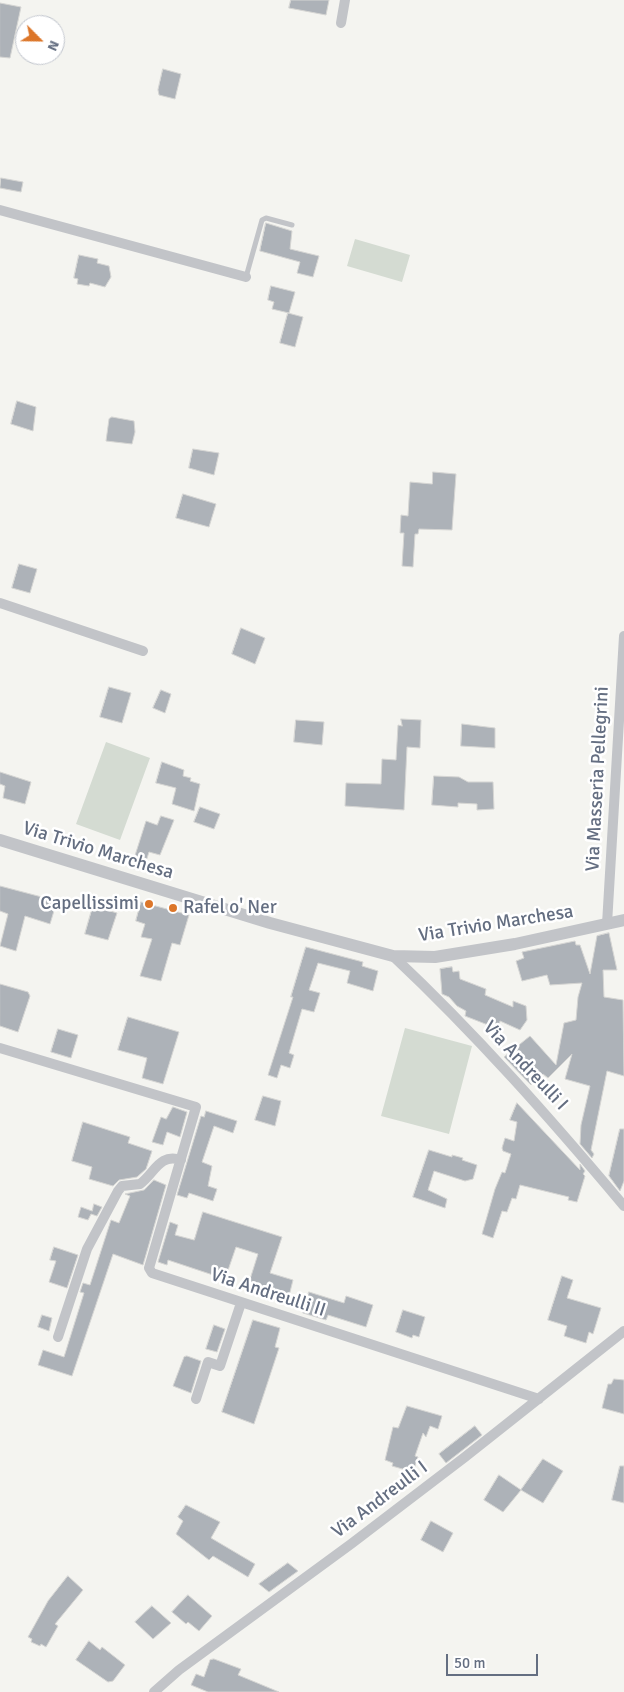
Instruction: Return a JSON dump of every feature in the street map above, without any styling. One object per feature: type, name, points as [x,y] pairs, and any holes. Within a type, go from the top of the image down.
[{"type":"street","points":[[341,23],[345,0]]},
{"type":"street","points":[[0,210],[246,277]]},
{"type":"street","points":[[0,603],[143,651]]},
{"type":"street","name":"Via Masseria Pellegrini","points":[[607,924],[624,636]]},
{"type":"street","name":"Via Trivio Marchesa","points":[[0,840],[270,923],[393,956],[435,957],[515,944],[624,920]]},
{"type":"street","name":"Via Andreulli I","points":[[393,956],[552,1120],[624,1206]]},
{"type":"street","name":"Via Andreulli II","points":[[0,1048],[196,1108],[149,1270],[241,1303],[539,1399]]},
{"type":"street","points":[[58,1337],[87,1249],[118,1191],[122,1186],[140,1184],[160,1161],[172,1157],[181,1160]]},
{"type":"street","points":[[196,1399],[208,1362],[220,1366],[241,1303]]},
{"type":"street","name":"Via Andreulli I","points":[[154,1692],[179,1670],[351,1544],[624,1331]]},
{"type":"lane","points":[[246,277],[262,220],[266,218],[292,225]]},
{"type":"shaded area","points":[[355,239],[410,255],[402,282],[347,266]]},
{"type":"shaded area","points":[[106,742],[150,758],[120,840],[76,824]]},
{"type":"shaded area","points":[[405,1028],[472,1046],[449,1134],[381,1116]]},
{"type":"building","points":[[291,0],[329,0],[326,15],[289,8]]},
{"type":"building","points":[[0,3],[21,7],[19,15],[15,15],[15,35],[10,58],[0,57]]},
{"type":"building","points":[[163,69],[181,74],[175,99],[159,95],[158,90]]},
{"type":"building","points":[[1,178],[23,182],[21,192],[0,188]]},
{"type":"building","points":[[266,223],[292,231],[290,249],[319,256],[313,277],[297,273],[300,262],[260,251]]},
{"type":"building","points":[[79,255],[98,259],[97,263],[109,266],[111,277],[105,287],[90,283],[89,286],[77,284],[78,279],[74,278]]},
{"type":"building","points":[[271,286],[295,292],[289,313],[272,309],[274,302],[268,300]]},
{"type":"building","points":[[288,313],[303,317],[295,347],[280,343]]},
{"type":"building","points":[[17,401],[36,407],[33,431],[11,424]]},
{"type":"building","points":[[112,417],[134,421],[135,432],[132,444],[106,441],[109,419]]},
{"type":"building","points":[[193,449],[219,453],[214,475],[189,468]]},
{"type":"building","points":[[433,472],[456,474],[452,530],[419,529],[418,534],[415,534],[413,567],[402,566],[404,533],[400,533],[401,515],[408,516],[410,482],[432,484]]},
{"type":"building","points":[[183,494],[216,504],[209,527],[176,518]]},
{"type":"building","points":[[19,564],[37,569],[30,593],[12,588]]},
{"type":"building","points":[[241,628],[265,638],[255,664],[232,654]]},
{"type":"building","points":[[109,687],[131,693],[122,723],[100,717]]},
{"type":"building","points":[[161,690],[171,694],[165,713],[153,708]]},
{"type":"building","points":[[401,719],[421,720],[420,748],[407,747],[404,810],[345,806],[346,783],[381,784],[382,759],[396,760],[398,725],[402,726]]},
{"type":"building","points":[[296,720],[324,722],[322,745],[294,742]]},
{"type":"building","points":[[462,724],[495,728],[495,748],[461,746]]},
{"type":"building","points":[[162,762],[184,770],[183,776],[191,778],[190,781],[200,784],[194,811],[172,804],[176,788],[156,783]]},
{"type":"building","points":[[0,772],[31,782],[25,804],[3,798],[5,786],[0,784]]},
{"type":"building","points":[[434,776],[459,777],[468,782],[493,782],[494,809],[477,810],[477,804],[458,803],[458,807],[432,805]]},
{"type":"building","points":[[200,807],[220,814],[214,829],[194,822]]},
{"type":"building","points":[[161,816],[174,820],[160,855],[149,852],[143,871],[131,868],[146,821],[157,825]]},
{"type":"building","points":[[0,886],[57,901],[50,924],[25,916],[16,951],[0,946],[8,914],[0,911]]},
{"type":"building","points":[[141,902],[189,915],[180,945],[172,943],[161,981],[140,976],[152,939],[141,937],[145,924],[136,921]]},
{"type":"building","points":[[93,906],[117,913],[108,940],[85,934]]},
{"type":"building","points":[[609,933],[617,970],[603,970],[604,997],[623,1000],[624,1076],[607,1071],[591,1150],[594,1154],[592,1158],[580,1144],[581,1125],[590,1086],[565,1079],[572,1054],[548,1078],[543,1074],[531,1085],[504,1057],[530,1036],[556,1065],[564,1023],[576,1020],[578,997],[582,983],[550,985],[547,975],[522,981],[516,961],[524,958],[522,952],[575,941],[576,945],[580,945],[590,974],[597,936]]},
{"type":"building","points":[[306,947],[363,962],[362,966],[378,971],[373,991],[347,983],[350,971],[318,963],[309,990],[320,993],[314,1012],[302,1009],[289,1053],[294,1055],[290,1068],[281,1065],[277,1078],[268,1075],[293,997],[291,997]]},
{"type":"building","points":[[452,967],[453,972],[459,971],[460,979],[486,989],[485,995],[513,1007],[513,1001],[526,1006],[527,1020],[520,1030],[500,1021],[499,1025],[489,1020],[488,1025],[465,1016],[466,1011],[457,1006],[449,997],[442,994],[440,969]]},
{"type":"building","points":[[0,984],[28,992],[30,996],[18,1032],[0,1026]]},
{"type":"building","points":[[128,1017],[179,1032],[163,1084],[142,1078],[147,1058],[118,1050]]},
{"type":"building","points":[[58,1029],[78,1035],[71,1058],[51,1052]]},
{"type":"building","points":[[263,1096],[281,1101],[275,1126],[255,1120]]},
{"type":"building","points":[[517,1103],[580,1170],[580,1164],[585,1171],[583,1174],[585,1176],[577,1202],[568,1200],[569,1197],[520,1185],[516,1199],[512,1198],[507,1212],[502,1211],[493,1238],[482,1234],[495,1189],[502,1172],[505,1173],[511,1154],[503,1151],[502,1148],[505,1138],[514,1141],[517,1122],[510,1120]]},
{"type":"building","points":[[173,1107],[187,1112],[180,1137],[167,1132],[163,1145],[152,1142],[161,1117],[166,1119]]},
{"type":"building","points":[[206,1111],[237,1121],[233,1133],[214,1126],[202,1162],[212,1166],[208,1186],[217,1189],[213,1201],[189,1193],[187,1198],[177,1195],[201,1116],[204,1117]]},
{"type":"building","points":[[83,1122],[130,1137],[128,1143],[152,1151],[146,1169],[137,1177],[119,1180],[113,1186],[89,1179],[92,1167],[72,1161]]},
{"type":"building","points":[[620,1129],[624,1129],[624,1181],[620,1191],[609,1176]]},
{"type":"building","points":[[429,1150],[452,1157],[452,1155],[463,1158],[462,1160],[477,1165],[473,1179],[465,1181],[434,1171],[428,1190],[447,1199],[445,1208],[413,1197]]},
{"type":"building","points":[[154,1180],[166,1185],[143,1265],[113,1254],[72,1376],[38,1365],[43,1350],[64,1357],[84,1293],[80,1292],[83,1283],[90,1285],[111,1220],[119,1223],[130,1196],[125,1194],[144,1190]]},
{"type":"building","points":[[94,1204],[102,1207],[97,1216],[91,1214],[88,1220],[78,1217],[81,1207],[92,1211]]},
{"type":"building","points":[[203,1212],[282,1237],[270,1273],[293,1280],[287,1304],[246,1292],[258,1254],[236,1247],[225,1279],[168,1260],[167,1265],[158,1262],[170,1222],[178,1225],[175,1235],[194,1240]]},
{"type":"building","points":[[54,1247],[78,1255],[67,1288],[49,1282],[56,1261],[50,1260]]},
{"type":"building","points":[[562,1276],[573,1280],[567,1298],[601,1308],[593,1334],[589,1332],[586,1343],[564,1336],[567,1326],[548,1320]]},
{"type":"building","points":[[309,1292],[344,1303],[346,1296],[373,1305],[366,1327],[328,1315],[326,1320],[303,1313]]},
{"type":"building","points":[[403,1310],[425,1317],[419,1337],[413,1335],[412,1338],[396,1332]]},
{"type":"building","points":[[42,1315],[52,1318],[49,1331],[38,1327]]},
{"type":"building","points":[[253,1320],[280,1328],[275,1347],[279,1348],[254,1424],[222,1412]]},
{"type":"building","points":[[214,1325],[225,1329],[217,1352],[206,1349]]},
{"type":"building","points":[[187,1356],[201,1361],[191,1393],[173,1386],[184,1357]]},
{"type":"building","points":[[614,1379],[624,1380],[624,1414],[602,1408],[608,1384],[611,1384]]},
{"type":"building","points":[[407,1406],[442,1416],[438,1429],[430,1426],[426,1437],[423,1433],[415,1456],[418,1457],[413,1472],[392,1466],[393,1463],[385,1460],[393,1427],[398,1428]]},
{"type":"building","points":[[475,1426],[482,1435],[446,1463],[439,1454]]},
{"type":"building","points":[[543,1459],[563,1471],[543,1503],[521,1490]]},
{"type":"building","points":[[620,1466],[624,1466],[624,1503],[612,1500]]},
{"type":"building","points":[[499,1475],[521,1490],[503,1512],[484,1500]]},
{"type":"building","points":[[186,1505],[220,1522],[211,1538],[255,1564],[248,1577],[213,1556],[209,1560],[176,1534],[183,1521],[178,1517]]},
{"type":"building","points":[[431,1521],[453,1533],[443,1552],[421,1540]]},
{"type":"building","points":[[288,1563],[298,1571],[269,1592],[259,1584]]},
{"type":"building","points":[[68,1576],[83,1590],[55,1624],[58,1626],[46,1647],[31,1642],[32,1639],[28,1637],[48,1601]]},
{"type":"building","points":[[188,1595],[212,1616],[199,1631],[188,1622],[186,1624],[172,1612]]},
{"type":"building","points":[[152,1606],[171,1623],[153,1639],[135,1622]]},
{"type":"building","points":[[89,1641],[100,1650],[102,1647],[125,1665],[113,1681],[108,1682],[76,1660]]},
{"type":"building","points":[[214,1659],[241,1669],[238,1675],[279,1692],[208,1692],[191,1685],[196,1674],[204,1677],[210,1660]]},
{"type":"place","name":"Capellissimi","points":[[149,904]]},
{"type":"place","name":"Rafel o' Ner","points":[[173,908]]}]
